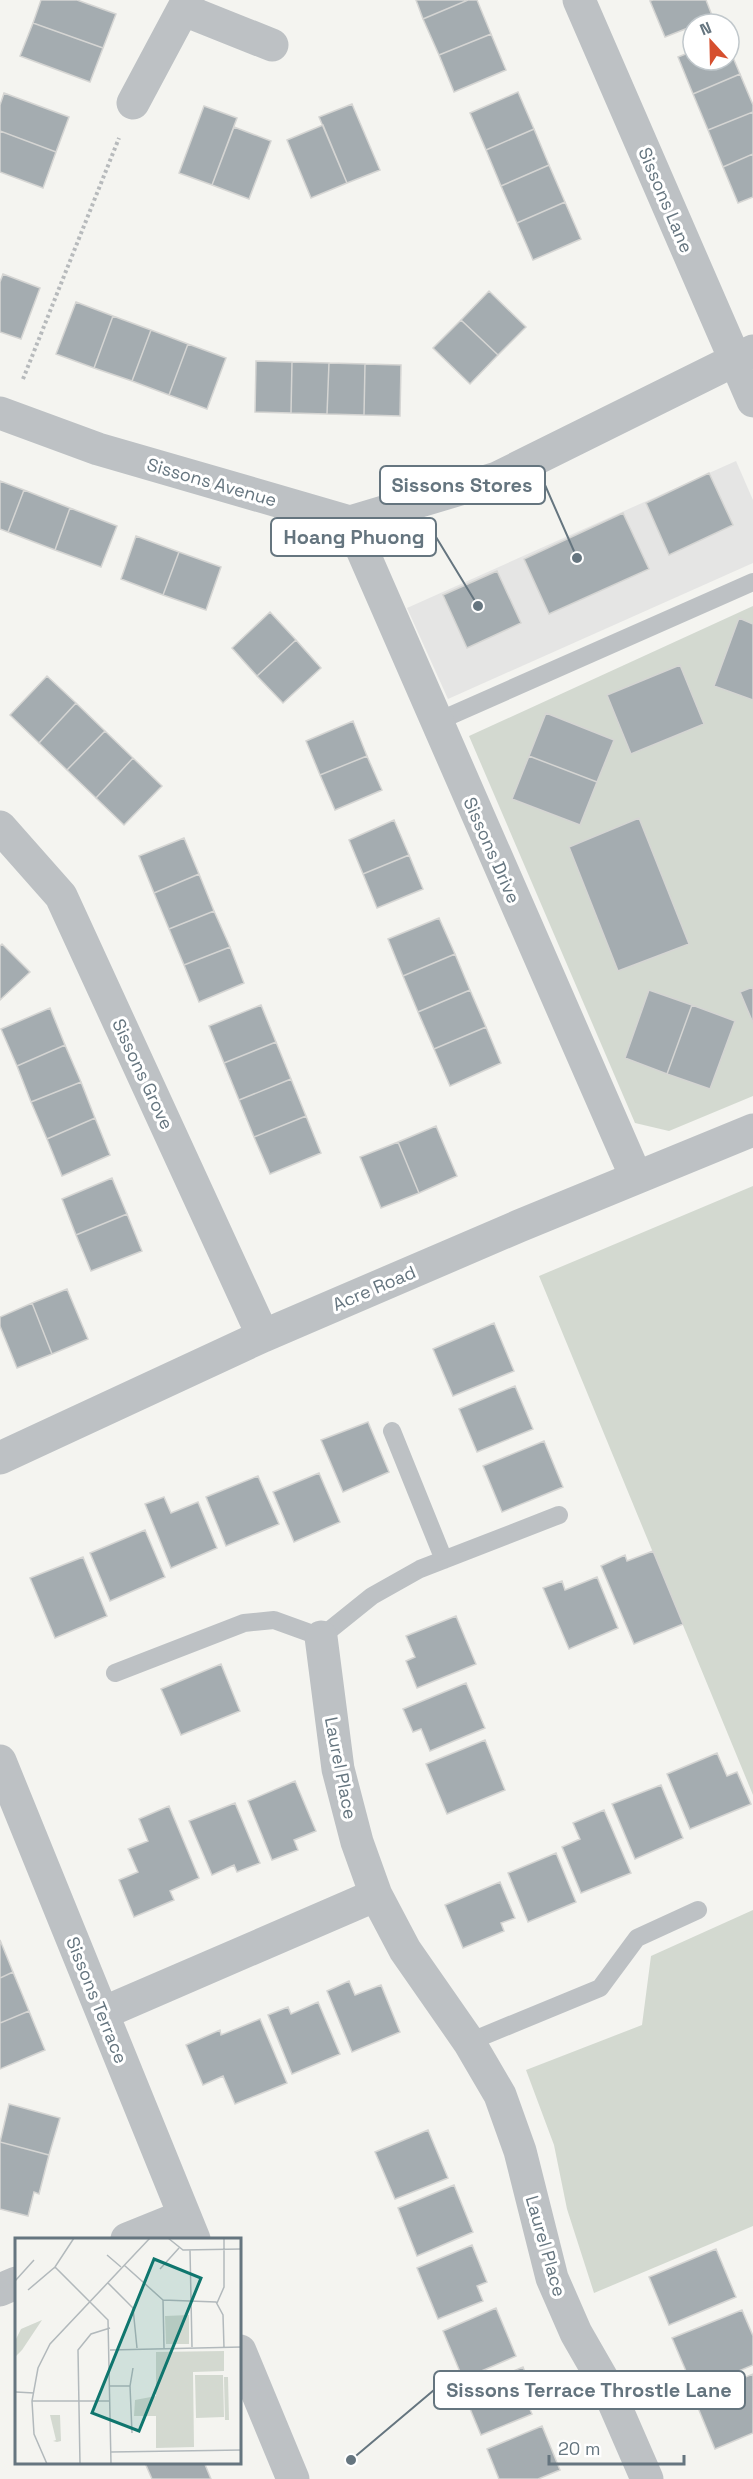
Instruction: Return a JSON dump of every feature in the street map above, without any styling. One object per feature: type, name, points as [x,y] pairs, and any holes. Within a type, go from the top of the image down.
[{"type":"street","name":"Sissons Lane","points":[[579,0],[744,355],[753,401]]},
{"type":"street","points":[[133,103],[186,5],[272,45]]},
{"type":"street","points":[[350,522],[497,478],[744,355]]},
{"type":"street","name":"Sissons Avenue","points":[[4,414],[98,449],[350,522]]},
{"type":"street","name":"Sissons Drive","points":[[350,522],[636,1178]]},
{"type":"street","name":"Sissons Grove","points":[[0,827],[61,897],[263,1336]]},
{"type":"street","name":"Acre Road","points":[[0,1458],[263,1336],[753,1130]]},
{"type":"street","name":"Laurel Place","points":[[321,1637],[338,1769],[357,1842],[376,1895],[405,1950],[469,2042],[500,2095],[520,2151],[552,2278],[576,2333],[607,2387],[647,2479]]},
{"type":"street","name":"Sissons Terrace","points":[[0,1761],[189,2228]]},
{"type":"street","points":[[103,2013],[376,1895]]},
{"type":"street","points":[[134,2238],[189,2228]]},
{"type":"street","points":[[0,2290],[15,2283]]},
{"type":"street","points":[[242,2355],[293,2479]]},
{"type":"lane","points":[[436,722],[753,582]]},
{"type":"lane","points":[[392,1431],[444,1560]]},
{"type":"lane","points":[[116,1673],[244,1623],[274,1620],[321,1637],[372,1596],[420,1569],[559,1515]]},
{"type":"lane","points":[[469,2042],[600,1988],[637,1938],[698,1910]]},
{"type":"path","points":[[4,414],[133,103]]},
{"type":"shaded area","points":[[736,461],[753,500],[753,563],[448,699],[407,608]]},
{"type":"shaded area","points":[[753,606],[753,1096],[669,1131],[635,1123],[469,736]]},
{"type":"shaded area","points":[[753,1186],[753,1795],[539,1276]]},
{"type":"shaded area","points":[[753,1910],[753,2226],[594,2293],[567,2209],[554,2145],[526,2070],[642,2025],[651,1956]]},
{"type":"building","points":[[41,0],[77,0],[116,14],[103,48],[33,23]]},
{"type":"building","points":[[416,0],[468,0],[423,19]]},
{"type":"building","points":[[468,0],[477,0],[491,34],[439,55],[423,19]]},
{"type":"building","points":[[706,0],[711,12],[681,12],[681,31],[665,37],[650,1]]},
{"type":"building","points":[[33,23],[103,48],[90,82],[20,56]]},
{"type":"building","points":[[491,34],[506,70],[454,92],[439,55]]},
{"type":"building","points":[[684,72],[739,72],[740,74],[693,94]]},
{"type":"building","points":[[740,74],[753,105],[753,112],[708,130],[693,94]]},
{"type":"building","points":[[518,92],[534,129],[486,150],[470,113]]},
{"type":"building","points":[[4,93],[69,117],[56,152],[0,131],[0,105]]},
{"type":"building","points":[[352,104],[380,170],[347,183],[319,117]]},
{"type":"building","points":[[204,106],[237,118],[212,185],[179,173]]},
{"type":"building","points":[[753,112],[753,154],[723,167],[708,130]]},
{"type":"building","points":[[323,125],[347,183],[311,198],[287,140]]},
{"type":"building","points":[[234,127],[271,141],[249,199],[212,185]]},
{"type":"building","points":[[534,129],[549,165],[501,186],[486,150]]},
{"type":"building","points":[[0,131],[56,152],[43,188],[0,172]]},
{"type":"building","points":[[753,154],[753,197],[738,203],[723,167]]},
{"type":"building","points":[[549,165],[565,202],[517,223],[501,186]]},
{"type":"building","points":[[565,202],[581,239],[533,260],[517,223]]},
{"type":"building","points":[[3,274],[40,288],[21,339],[0,332],[0,282]]},
{"type":"building","points":[[489,291],[526,327],[498,355],[461,320]]},
{"type":"building","points":[[76,302],[113,316],[94,368],[56,354]]},
{"type":"building","points":[[113,316],[151,330],[132,381],[94,368]]},
{"type":"building","points":[[461,320],[498,355],[470,384],[433,348]]},
{"type":"building","points":[[151,330],[188,344],[169,395],[132,381]]},
{"type":"building","points":[[188,344],[226,358],[207,409],[169,395]]},
{"type":"building","points":[[256,361],[292,362],[291,413],[255,412]]},
{"type":"building","points":[[292,362],[329,363],[327,414],[291,413]]},
{"type":"building","points":[[329,363],[365,364],[364,415],[327,414]]},
{"type":"building","points":[[365,364],[401,365],[400,416],[364,415]]},
{"type":"building","points":[[709,473],[733,525],[669,555],[646,503]]},
{"type":"building","points":[[0,481],[24,490],[8,532],[0,529]]},
{"type":"building","points":[[24,490],[70,508],[55,550],[8,532]]},
{"type":"building","points":[[70,508],[117,526],[101,567],[55,550]]},
{"type":"building","points":[[623,513],[649,569],[549,614],[524,559]]},
{"type":"building","points":[[136,536],[179,552],[163,595],[121,579]]},
{"type":"building","points":[[179,552],[221,567],[206,610],[163,595]]},
{"type":"building","points":[[497,571],[521,623],[467,648],[443,595]]},
{"type":"building","points":[[270,612],[296,640],[257,676],[232,648]]},
{"type":"building","points":[[739,618],[753,624],[753,700],[714,686]]},
{"type":"building","points":[[296,640],[321,668],[283,703],[257,676]]},
{"type":"building","points":[[680,665],[704,724],[631,754],[607,695]]},
{"type":"building","points":[[47,676],[76,703],[39,743],[10,715]]},
{"type":"building","points":[[76,703],[105,731],[67,770],[39,743]]},
{"type":"building","points":[[546,713],[614,740],[597,782],[529,756]]},
{"type":"building","points":[[353,721],[367,756],[320,775],[306,741]]},
{"type":"building","points":[[105,731],[133,758],[96,798],[67,770]]},
{"type":"building","points":[[367,756],[382,790],[335,810],[320,775]]},
{"type":"building","points":[[529,756],[597,782],[580,825],[512,799]]},
{"type":"building","points":[[133,758],[162,786],[124,825],[96,798]]},
{"type":"building","points":[[639,818],[689,944],[618,971],[569,847]]},
{"type":"building","points":[[394,820],[409,855],[363,874],[349,840]]},
{"type":"building","points":[[184,838],[199,874],[154,893],[139,856]]},
{"type":"building","points":[[409,855],[423,889],[377,908],[363,874]]},
{"type":"building","points":[[199,874],[214,911],[169,929],[154,893]]},
{"type":"building","points":[[214,911],[230,947],[184,965],[169,929]]},
{"type":"building","points":[[439,918],[455,954],[403,976],[388,939]]},
{"type":"building","points":[[2,944],[30,972],[0,1000],[0,946]]},
{"type":"building","points":[[230,947],[244,983],[199,1002],[184,965]]},
{"type":"building","points":[[455,954],[470,990],[418,1012],[403,976]]},
{"type":"building","points":[[753,987],[753,1023],[740,992]]},
{"type":"building","points":[[470,990],[486,1027],[434,1049],[418,1012]]},
{"type":"building","points":[[649,990],[692,1005],[667,1074],[625,1058]]},
{"type":"building","points":[[261,1005],[276,1042],[224,1063],[209,1026]]},
{"type":"building","points":[[692,1005],[735,1021],[710,1089],[667,1074]]},
{"type":"building","points":[[50,1008],[65,1045],[17,1066],[1,1029]]},
{"type":"building","points":[[486,1027],[501,1063],[450,1086],[434,1049]]},
{"type":"building","points":[[276,1042],[291,1079],[239,1100],[224,1063]]},
{"type":"building","points":[[65,1045],[81,1082],[31,1102],[17,1066]]},
{"type":"building","points":[[291,1079],[306,1116],[254,1137],[239,1100]]},
{"type":"building","points":[[81,1082],[95,1118],[47,1139],[31,1102]]},
{"type":"building","points":[[306,1116],[321,1153],[270,1174],[254,1137]]},
{"type":"building","points":[[95,1118],[110,1155],[62,1176],[47,1139]]},
{"type":"building","points":[[436,1126],[457,1176],[419,1193],[398,1142]]},
{"type":"building","points":[[398,1142],[419,1193],[381,1208],[360,1157]]},
{"type":"building","points":[[112,1178],[127,1214],[76,1235],[62,1199]]},
{"type":"building","points":[[127,1214],[142,1251],[91,1271],[76,1235]]},
{"type":"building","points":[[67,1289],[88,1339],[52,1354],[32,1303]]},
{"type":"building","points":[[32,1303],[52,1354],[17,1368],[0,1326],[0,1317]]},
{"type":"building","points":[[494,1323],[514,1371],[453,1396],[433,1349]]},
{"type":"building","points":[[515,1386],[533,1429],[477,1452],[459,1409]]},
{"type":"building","points":[[368,1422],[389,1472],[343,1492],[321,1440]]},
{"type":"building","points":[[544,1441],[563,1487],[502,1512],[483,1466]]},
{"type":"building","points":[[319,1473],[340,1522],[294,1542],[273,1492]]},
{"type":"building","points":[[258,1476],[279,1524],[226,1546],[206,1497]]},
{"type":"building","points":[[164,1497],[171,1513],[198,1502],[217,1548],[171,1568],[145,1504]]},
{"type":"building","points":[[145,1530],[165,1577],[110,1601],[90,1553]]},
{"type":"building","points":[[653,1551],[683,1624],[634,1644],[601,1566],[625,1555],[627,1561]]},
{"type":"building","points":[[83,1557],[107,1616],[55,1638],[30,1578]]},
{"type":"building","points":[[597,1577],[618,1628],[569,1649],[543,1588],[562,1581],[565,1590]]},
{"type":"building","points":[[456,1616],[476,1664],[417,1688],[406,1661],[415,1657],[406,1636]]},
{"type":"building","points":[[221,1664],[240,1711],[181,1735],[161,1689]]},
{"type":"building","points":[[466,1683],[485,1728],[430,1751],[421,1729],[413,1732],[403,1709]]},
{"type":"building","points":[[485,1740],[505,1790],[447,1814],[426,1764]]},
{"type":"building","points":[[717,1753],[727,1776],[737,1772],[751,1804],[690,1829],[667,1774]]},
{"type":"building","points":[[295,1781],[316,1831],[294,1840],[298,1850],[272,1860],[248,1801]]},
{"type":"building","points":[[661,1785],[683,1838],[635,1859],[612,1804]]},
{"type":"building","points":[[235,1803],[260,1863],[237,1872],[234,1865],[212,1875],[189,1821]]},
{"type":"building","points":[[169,1806],[199,1878],[170,1891],[174,1900],[134,1917],[119,1880],[138,1872],[128,1849],[148,1841],[139,1819]]},
{"type":"building","points":[[604,1810],[631,1873],[581,1893],[562,1847],[580,1839],[573,1823]]},
{"type":"building","points":[[556,1853],[576,1902],[528,1922],[508,1873]]},
{"type":"building","points":[[500,1882],[515,1918],[501,1923],[504,1931],[463,1948],[445,1905]]},
{"type":"building","points":[[0,1940],[13,1972],[0,1978]]},
{"type":"building","points":[[13,1972],[29,2011],[0,2023],[0,1978]]},
{"type":"building","points":[[349,1981],[355,1995],[381,1985],[400,2032],[352,2052],[327,1991]]},
{"type":"building","points":[[318,2002],[340,2054],[292,2074],[268,2015],[288,2007],[291,2014]]},
{"type":"building","points":[[29,2011],[45,2050],[0,2069],[0,2023]]},
{"type":"building","points":[[260,2019],[287,2083],[235,2104],[223,2076],[203,2085],[186,2045],[220,2030],[221,2035]]},
{"type":"building","points":[[9,2104],[60,2118],[49,2155],[0,2142]]},
{"type":"building","points":[[428,2130],[448,2178],[395,2199],[375,2152]]},
{"type":"building","points":[[0,2142],[49,2155],[39,2194],[34,2192],[28,2216],[0,2209]]},
{"type":"building","points":[[454,2185],[473,2232],[417,2256],[398,2208]]},
{"type":"building","points":[[472,2245],[487,2282],[477,2286],[483,2301],[438,2319],[417,2268]]},
{"type":"building","points":[[716,2249],[736,2297],[669,2325],[649,2277]]},
{"type":"building","points":[[496,2308],[516,2356],[463,2379],[443,2331]]},
{"type":"building","points":[[742,2310],[753,2336],[753,2365],[694,2390],[672,2338]]},
{"type":"building","points":[[523,2367],[531,2387],[522,2391],[532,2414],[481,2435],[463,2392]]},
{"type":"building","points":[[753,2374],[753,2433],[715,2449],[694,2398]]},
{"type":"building","points":[[542,2426],[560,2470],[538,2479],[499,2479],[487,2449]]},
{"type":"building","points":[[145,2464],[205,2464],[211,2479],[152,2479]]},
{"type":"place","name":"Sissons Stores","points":[[577,558]]},
{"type":"place","name":"Hoang Phuong","points":[[478,606]]},
{"type":"place","name":"Sissons Terrace Throstle Lane","points":[[351,2460]]}]
